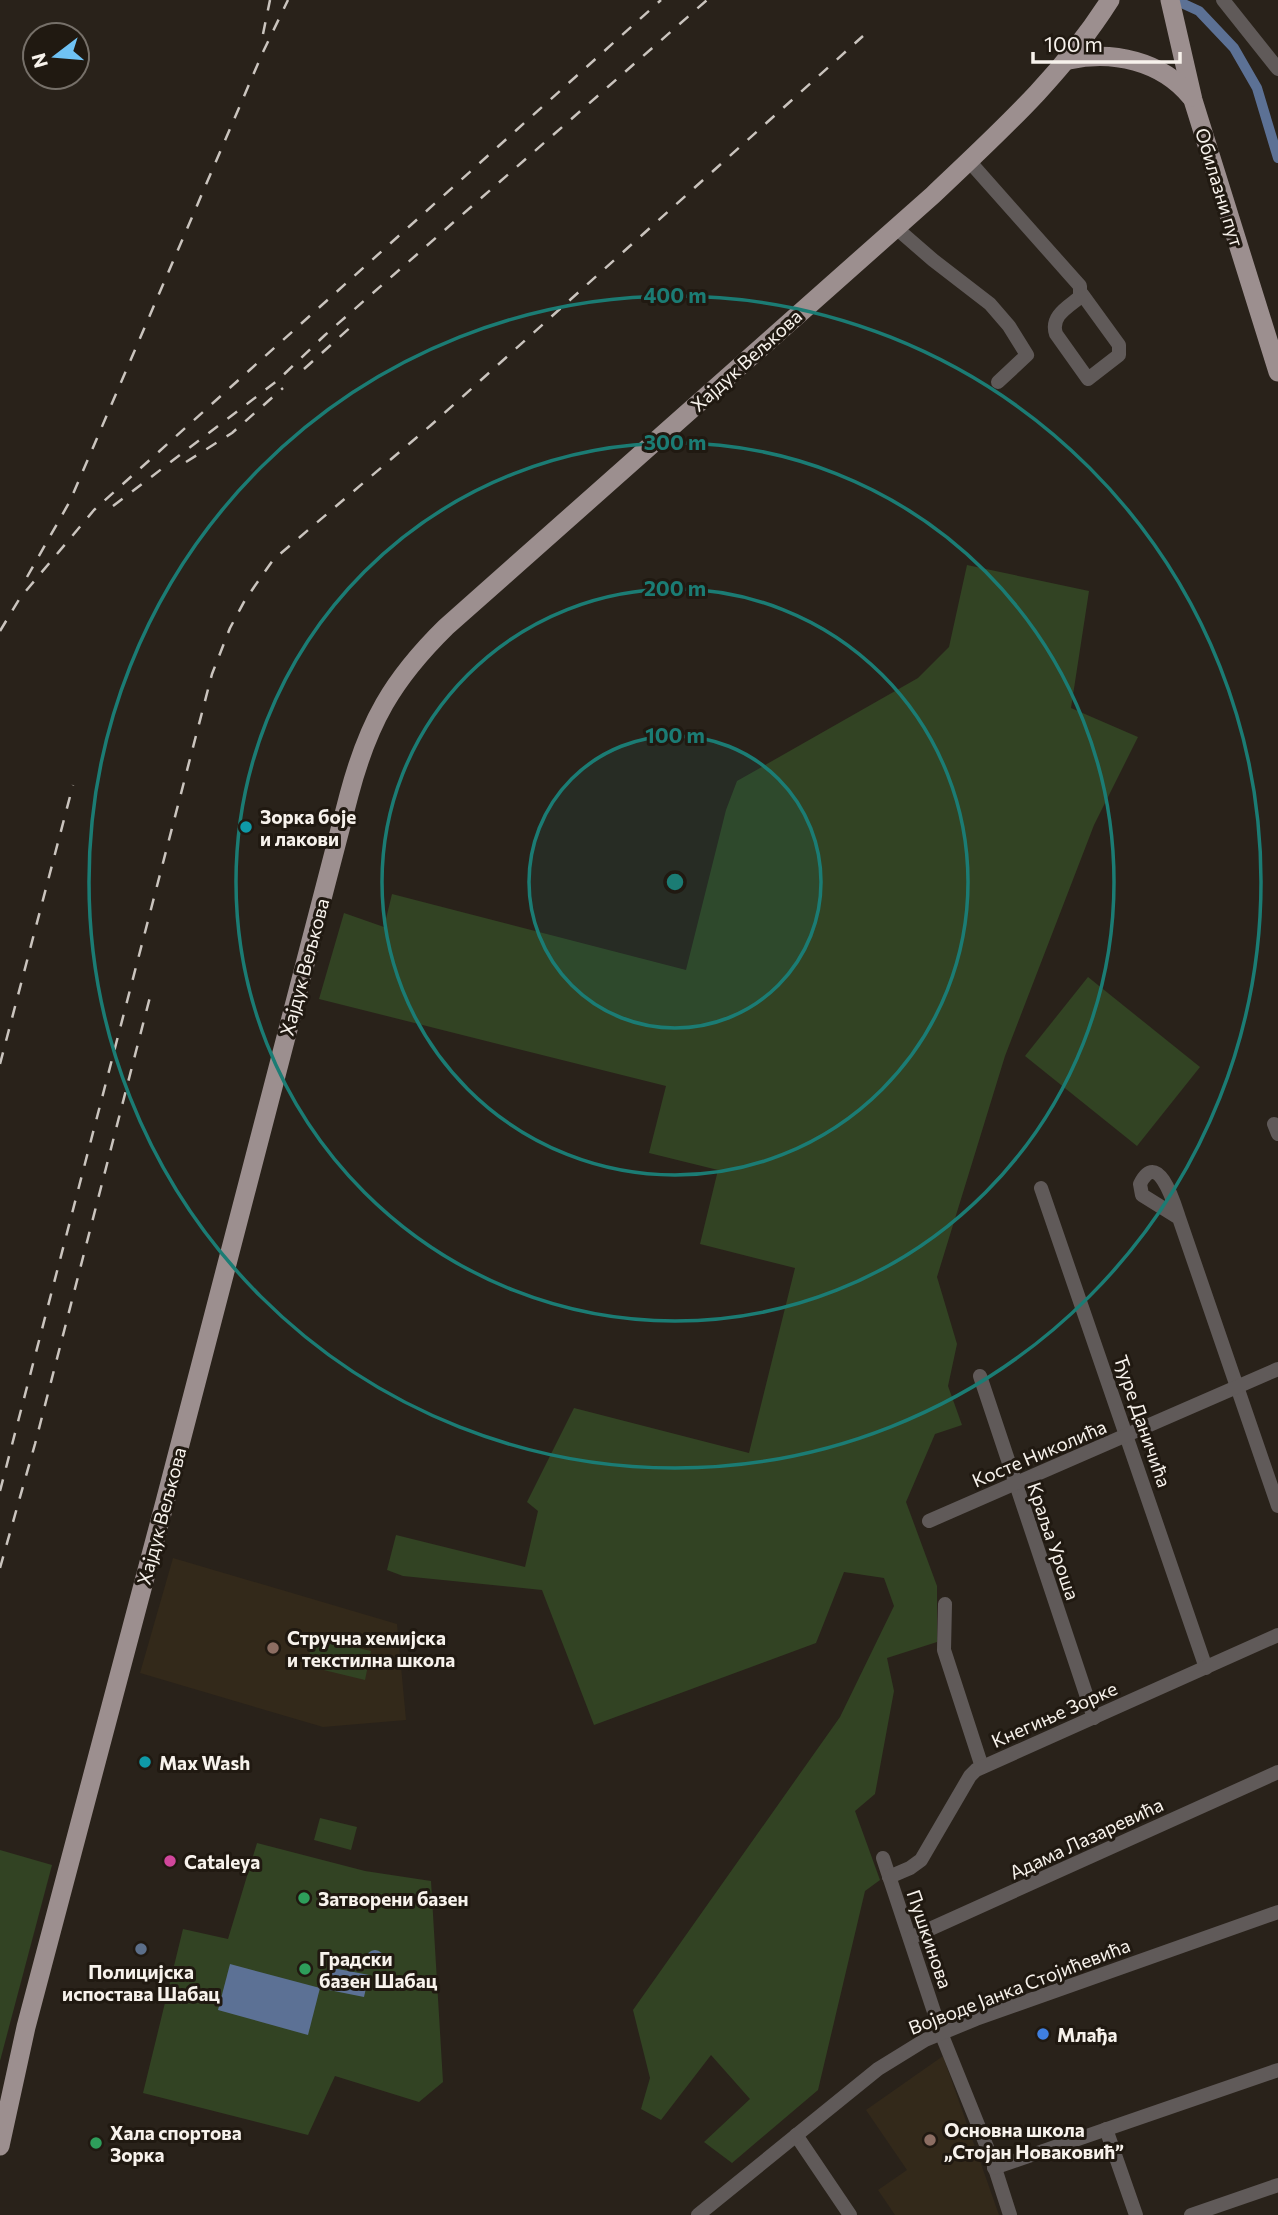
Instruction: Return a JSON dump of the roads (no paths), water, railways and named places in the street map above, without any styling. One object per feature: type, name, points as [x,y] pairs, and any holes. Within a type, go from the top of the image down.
[{"type":"main road","name":"Хајдук Вељкова","points":[[0,2146],[26,2027],[349,795],[372,725],[392,690],[410,666],[446,627],[1020,114],[1069,60],[1110,0]]},
{"type":"main road","name":"Обилазни пут","points":[[1170,0],[1194,100],[1278,372]]},
{"type":"main road","points":[[1069,60],[1095,55],[1142,64],[1170,75],[1194,100]]},
{"type":"street","points":[[1223,0],[1278,69]]},
{"type":"street","points":[[969,161],[1077,282],[1082,294],[1119,345],[1119,355],[1087,379],[1056,334],[1054,325],[1058,316],[1082,294]]},
{"type":"street","points":[[895,227],[990,304],[1009,326],[1027,355],[998,382]]},
{"type":"street","name":"Ђуре Даничића","points":[[1041,1188],[1206,1668]]},
{"type":"street","points":[[1179,1218],[1278,1506]]},
{"type":"street","name":"Косте Николића","points":[[929,1521],[1278,1369]]},
{"type":"street","name":"Краља Уроша","points":[[980,1376],[1094,1718]]},
{"type":"street","points":[[945,1604],[944,1650],[982,1767]]},
{"type":"street","name":"Кнегиње Зорке","points":[[889,1877],[921,1860],[970,1776],[982,1767],[1278,1635]]},
{"type":"street","name":"Адама Лазаревића","points":[[910,1938],[1278,1772]]},
{"type":"street","name":"Пушкинова","points":[[883,1858],[942,2033],[995,2168],[1010,2215]]},
{"type":"street","name":"Војводе Јанка Стојићевића","points":[[698,2215],[716,2209],[796,2135],[878,2068],[905,2051],[942,2033],[1278,1912]]},
{"type":"street","points":[[995,2168],[1278,2070]]},
{"type":"street","points":[[1107,2129],[1136,2215]]},
{"type":"street","points":[[796,2135],[850,2215]]},
{"type":"street","points":[[1191,2215],[1278,2185]]},
{"type":"water","points":[[375,1950],[381,1953],[384,1959],[381,1965],[375,1968],[369,1965],[366,1959],[369,1953]]},
{"type":"water","points":[[230,1964],[320,1988],[308,2035],[218,2010]]},
{"type":"water","points":[[333,1968],[369,1975],[364,1997],[329,1990]]},
{"type":"waterway","points":[[1175,0],[1199,11],[1234,48],[1257,88],[1278,158]]},
{"type":"railway","points":[[263,34],[270,0]]},
{"type":"railway","points":[[27,577],[70,501],[263,52],[288,0]]},
{"type":"railway","points":[[0,631],[20,598],[94,510],[661,0]]},
{"type":"railway","points":[[113,506],[277,381],[325,335],[707,0]]},
{"type":"railway","points":[[0,1491],[212,674],[230,628],[245,600],[273,560],[430,426],[863,36]]},
{"type":"railway","points":[[304,369],[353,325]]},
{"type":"railway","points":[[186,462],[232,433],[283,388]]},
{"type":"railway","points":[[0,1064],[73,785]]},
{"type":"railway","points":[[0,1568],[35,1444],[151,993]]},
{"type":"place","name":"Зорка боје и лакови","points":[[246,827]]},
{"type":"place","name":"Стручна хемијска и текстилна школа","points":[[273,1648]]},
{"type":"place","name":"Max Wash","points":[[145,1762]]},
{"type":"place","name":"Cataleya","points":[[170,1861]]},
{"type":"place","name":"Затворени базен","points":[[304,1898]]},
{"type":"place","name":"Полицијска испостава Шабац","points":[[141,1949]]},
{"type":"place","name":"Градски базен Шабац","points":[[305,1969]]},
{"type":"place","name":"Млађа","points":[[1043,2034]]},
{"type":"place","name":"Основна школа „Стојан Новаковић”","points":[[930,2140]]},
{"type":"place","name":"Хала спортова Зорка","points":[[96,2143]]}]
